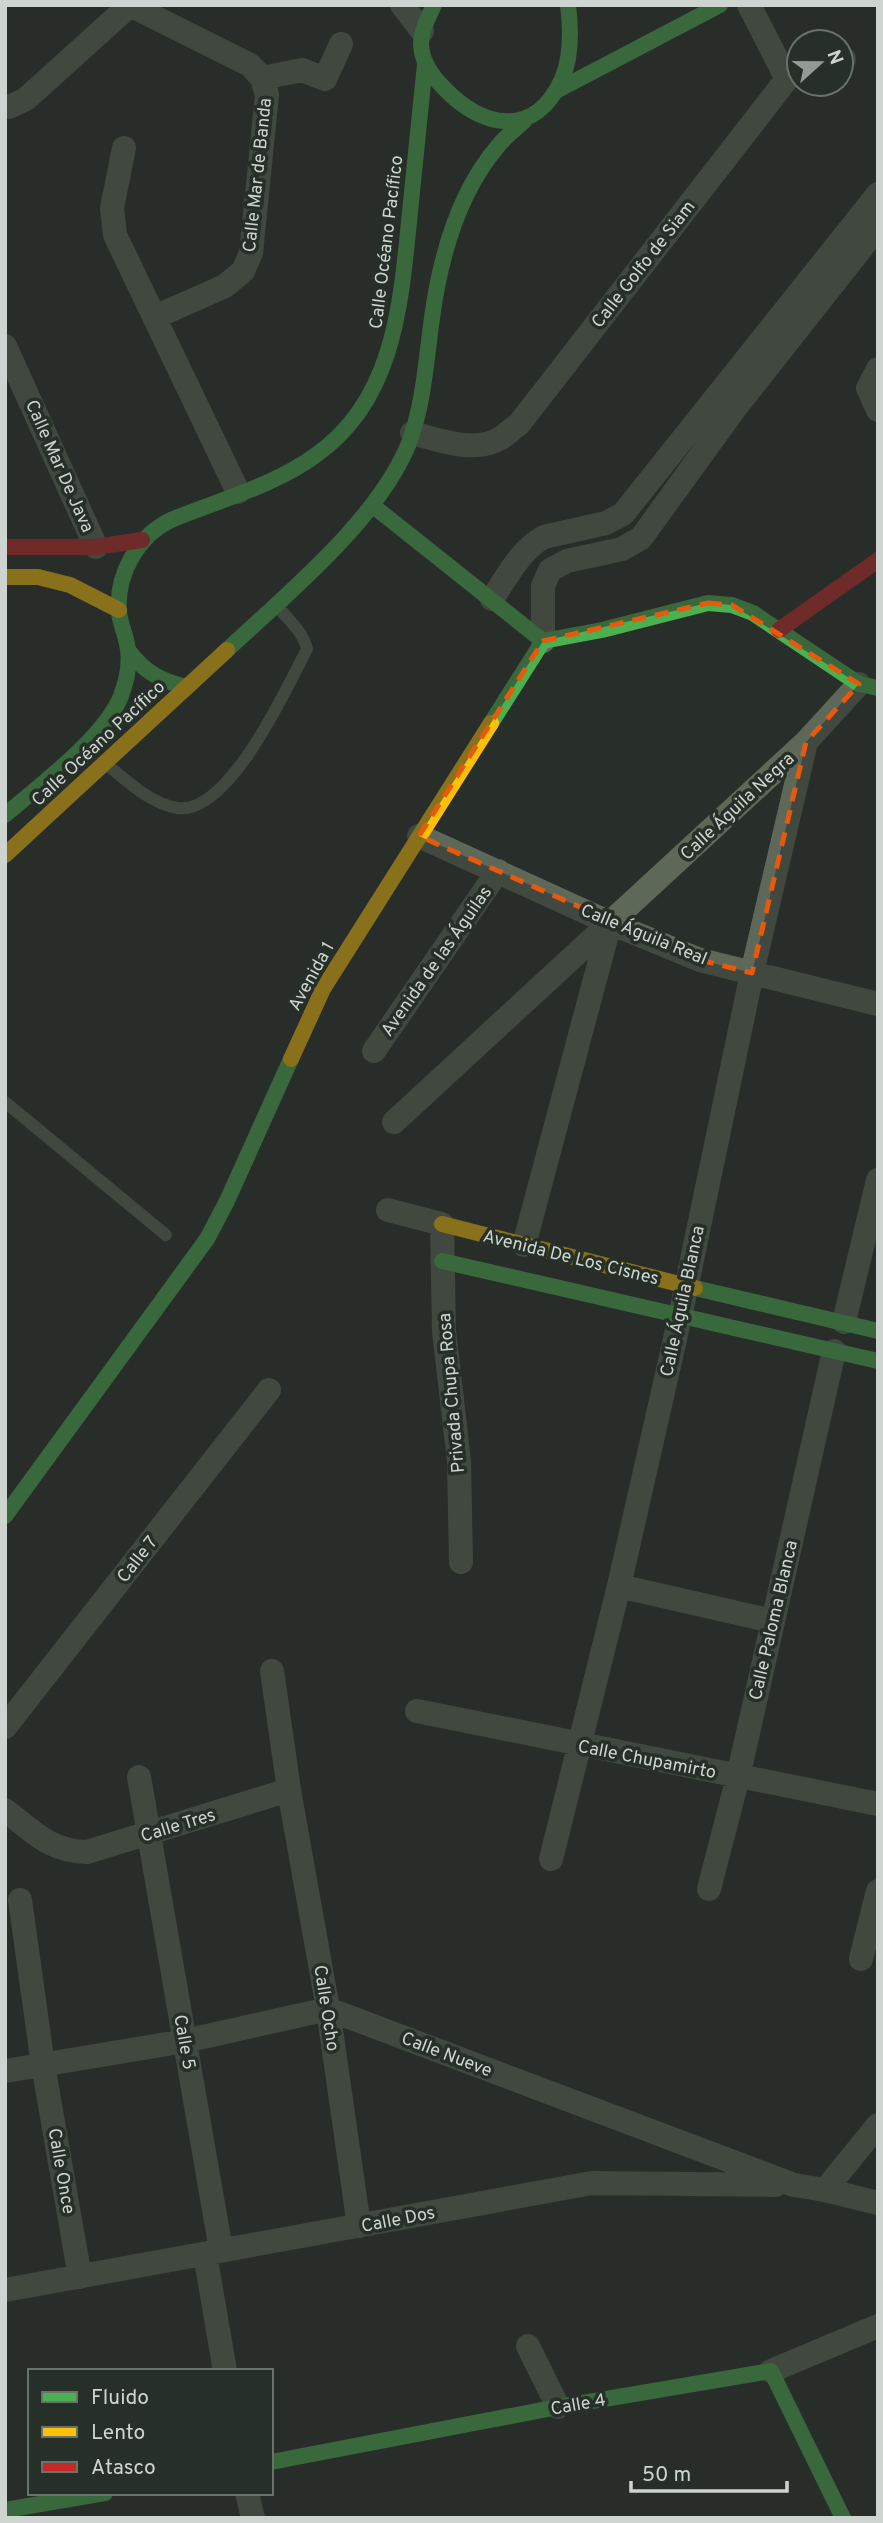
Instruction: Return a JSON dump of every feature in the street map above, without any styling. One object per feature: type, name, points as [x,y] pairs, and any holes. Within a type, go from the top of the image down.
[{"type":"street","name":"Calle Mar de Banda","points":[[130,5],[250,65],[262,78],[267,95],[251,253],[243,271],[225,286],[155,317]]},
{"type":"street","points":[[5,106],[9,107],[26,99],[130,5]]},
{"type":"street","points":[[404,6],[422,32],[435,5]]},
{"type":"street","points":[[556,91],[567,65],[570,21],[568,5]]},
{"type":"street","points":[[556,91],[720,5]]},
{"type":"street","name":"Calle Golfo de Siam","points":[[749,5],[785,64]]},
{"type":"street","name":"Calle Océano Pacífico","points":[[5,547],[96,547],[142,540],[162,525],[295,468],[328,448],[346,431],[370,399],[396,335],[425,64],[421,48],[422,32]]},
{"type":"street","points":[[262,78],[302,70],[325,79],[341,44]]},
{"type":"street","points":[[425,64],[456,101],[475,114],[492,122],[508,124],[525,120]]},
{"type":"street","name":"Calle Golfo de Siam","points":[[412,433],[452,444],[477,446],[499,439],[519,424],[785,87]]},
{"type":"street","name":"Calle Océano Pacífico","points":[[5,855],[275,604],[372,505],[399,463],[412,433],[425,383],[435,296],[456,218],[498,146],[545,105],[556,91]]},
{"type":"street","points":[[124,148],[112,208],[116,235],[238,492]]},
{"type":"street","points":[[492,599],[526,550],[544,537],[606,523],[623,514],[727,400],[868,227],[878,194]]},
{"type":"street","name":"Calle Mar De Java","points":[[8,357],[96,547]]},
{"type":"street","points":[[878,369],[868,388],[878,410]]},
{"type":"street","points":[[543,641],[543,586],[550,570],[558,564],[622,550],[641,538],[727,400]]},
{"type":"street","points":[[372,505],[543,641]]},
{"type":"street","points":[[623,514],[641,538]]},
{"type":"street","name":"Calle Océano Pacífico","points":[[5,815],[108,717],[120,702],[126,677],[128,650],[119,610],[122,584],[142,540]]},
{"type":"street","points":[[779,630],[878,561]]},
{"type":"street","points":[[515,565],[543,586]]},
{"type":"street","points":[[5,577],[38,577],[70,585],[119,610]]},
{"type":"street","points":[[543,641],[602,630],[708,603],[732,605],[753,613],[814,656],[868,686]]},
{"type":"street","name":"Avenida 1","points":[[5,1516],[207,1239],[228,1201],[323,989],[543,641]]},
{"type":"street","points":[[128,650],[151,677],[187,687]]},
{"type":"street","name":"Calle Águila Negra","points":[[394,1122],[868,686]]},
{"type":"street","name":"Calle Águila Blanca","points":[[551,1859],[619,1586],[680,1317],[752,973],[806,742]]},
{"type":"street","name":"Calle Águila Real","points":[[419,836],[610,923],[700,960],[878,1004]]},
{"type":"street","name":"Avenida de las Águilas","points":[[373,1051],[498,871]]},
{"type":"street","points":[[524,1245],[610,923]]},
{"type":"street","points":[[844,1322],[878,1180]]},
{"type":"street","name":"Avenida De Los Cisnes","points":[[388,1210],[686,1286],[878,1331]]},
{"type":"street","name":"Privada Chupa Rosa","points":[[442,1224],[444,1331],[459,1461],[461,1562]]},
{"type":"street","name":"Avenida De Los Cisnes","points":[[442,1261],[878,1361]]},
{"type":"street","name":"Calle Paloma Blanca","points":[[709,1889],[738,1777],[834,1351]]},
{"type":"street","name":"Calle 7","points":[[5,1727],[269,1390]]},
{"type":"street","points":[[619,1586],[772,1621]]},
{"type":"street","name":"Calle Ocho","points":[[272,1671],[289,1790],[328,2009],[359,2226]]},
{"type":"street","name":"Calle Chupamirto","points":[[417,1711],[878,1804]]},
{"type":"street","name":"Calle 5","points":[[139,1777],[184,2040],[213,2252]]},
{"type":"street","name":"Calle Tres","points":[[5,1810],[50,1844],[67,1852],[87,1852],[289,1790]]},
{"type":"street","points":[[861,1958],[878,1891]]},
{"type":"street","name":"Calle Once","points":[[20,1900],[43,2065],[80,2277]]},
{"type":"street","points":[[5,2071],[184,2040],[328,2009]]},
{"type":"street","name":"Calle Nueve","points":[[328,2009],[794,2185],[878,2203]]},
{"type":"street","points":[[825,2190],[878,2125]]},
{"type":"street","name":"Calle Dos","points":[[5,2290],[592,2183],[794,2185]]},
{"type":"street","points":[[213,2252],[225,2369]]},
{"type":"street","name":"Calle 4","points":[[273,2462],[558,2407],[771,2371],[878,2326]]},
{"type":"street","points":[[528,2346],[558,2407]]},
{"type":"street","points":[[771,2371],[843,2518]]},
{"type":"street","points":[[5,2510],[93,2495]]},
{"type":"street","points":[[247,2495],[253,2518]]},
{"type":"lane","points":[[104,763],[158,802],[180,808],[204,802],[228,783],[273,715],[307,649],[296,627],[275,604]]},
{"type":"lane","points":[[5,1102],[166,1235]]},
{"type":"highlighted area","points":[[708,603],[732,605],[859,684],[806,742],[752,973],[700,960],[419,836],[543,641]]},
{"type":"traffic: fast","points":[[434,5],[421,40],[423,57],[428,68],[439,83],[474,112],[491,119],[507,121],[523,119],[538,111],[551,98],[562,79],[570,42],[568,5]]},
{"type":"traffic: fast","points":[[556,91],[720,5]]},
{"type":"traffic: fast","points":[[5,815],[86,744],[113,712],[121,696],[129,657],[119,598],[125,570],[139,546],[159,527],[171,520],[264,484],[300,466],[343,432],[363,406],[379,377],[390,346],[397,313],[407,245],[425,64]]},
{"type":"traffic: fast","points":[[227,650],[303,580],[354,528],[395,472],[409,443],[418,412],[435,295],[453,227],[484,164],[501,142],[525,120]]},
{"type":"traffic: fast","points":[[372,505],[543,641]]},
{"type":"traffic: fast","points":[[543,641],[602,630],[708,603],[732,605],[753,613],[859,684],[878,688]]},
{"type":"traffic: fast","points":[[491,723],[543,641]]},
{"type":"traffic: fast","points":[[128,650],[140,664],[154,674],[187,687]]},
{"type":"traffic: fast","points":[[5,1516],[207,1239],[291,1059]]},
{"type":"traffic: fast","points":[[442,1261],[878,1361]]},
{"type":"traffic: fast","points":[[695,1288],[878,1331]]},
{"type":"traffic: fast","points":[[273,2462],[558,2407],[771,2371],[843,2518]]},
{"type":"traffic: fast","points":[[5,2510],[93,2495]]},
{"type":"traffic: slow","points":[[5,577],[38,577],[70,585],[119,610]]},
{"type":"traffic: slow","points":[[5,855],[227,650]]},
{"type":"traffic: slow","points":[[291,1059],[323,989],[491,723]]},
{"type":"traffic: slow","points":[[442,1224],[695,1288]]},
{"type":"traffic: jam","points":[[5,547],[96,547],[142,540]]},
{"type":"traffic: jam","points":[[779,630],[878,560]]}]
